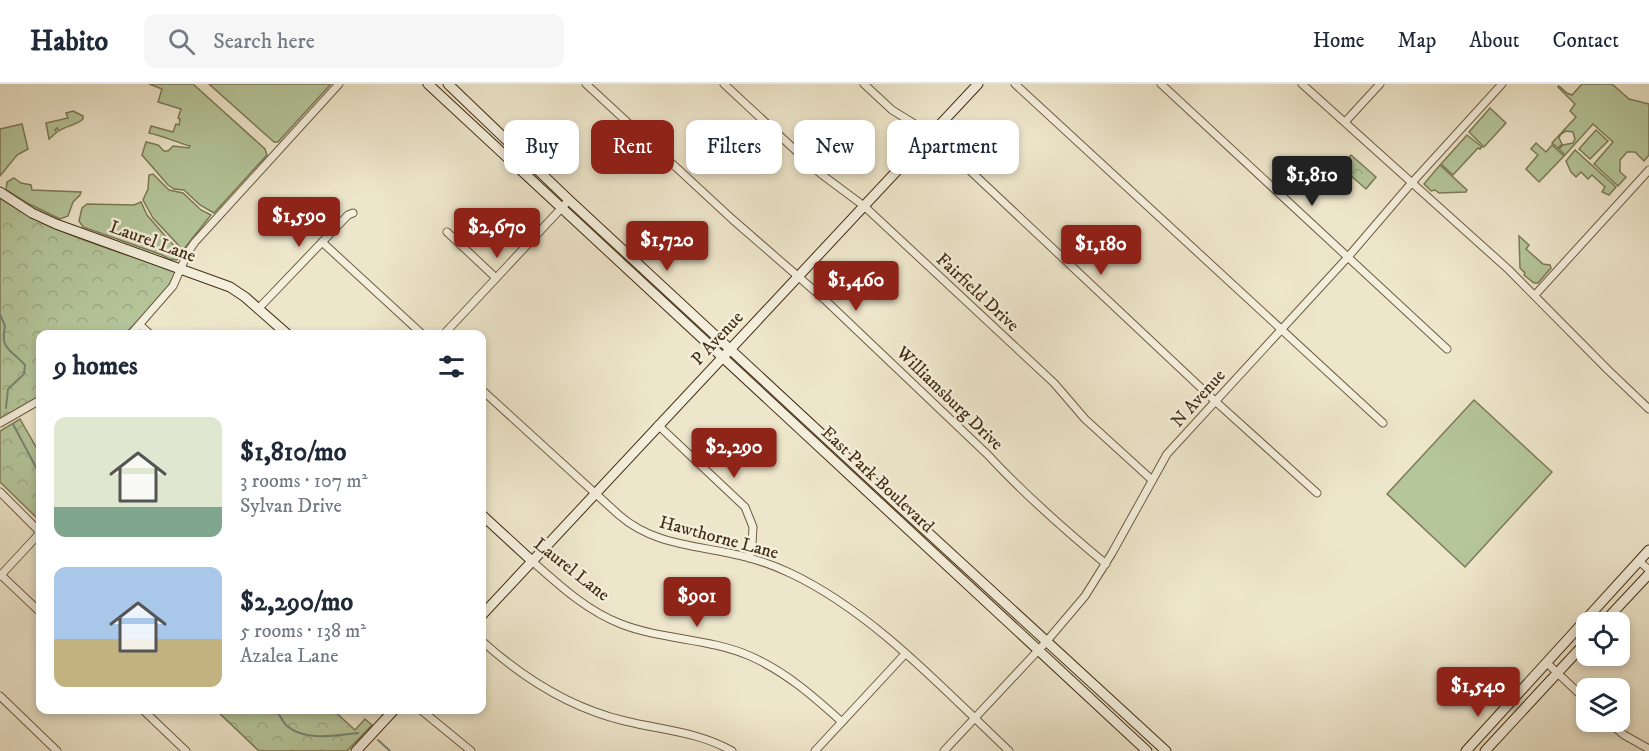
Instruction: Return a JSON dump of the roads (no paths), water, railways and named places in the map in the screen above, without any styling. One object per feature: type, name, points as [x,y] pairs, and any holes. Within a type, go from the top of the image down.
[{"type":"main road","name":"East Park Boulevard","points":[[428,84],[1147,751]]},
{"type":"main road","name":"East Park Boulevard","points":[[448,84],[569,200],[1166,751]]},
{"type":"main road","name":"P Avenue","points":[[944,120],[978,84]]},
{"type":"main road","points":[[454,109],[464,99]]},
{"type":"main road","name":"P Avenue","points":[[486,611],[894,174]]},
{"type":"main road","name":"Laurel Lane","points":[[0,192],[32,213],[56,224],[230,287],[259,308],[283,330]]},
{"type":"main road","name":"Laurel Lane","points":[[486,519],[532,561]]},
{"type":"main road","points":[[1466,751],[1649,550]]},
{"type":"main road","points":[[1613,612],[1649,572]]},
{"type":"main road","points":[[1477,738],[1487,749],[1576,652]]},
{"type":"main road","points":[[356,751],[390,714]]},
{"type":"street","points":[[135,330],[169,292],[195,242],[339,84]]},
{"type":"street","name":"Williamsburg Drive","points":[[586,84],[732,219],[832,307],[1053,518],[1106,564]]},
{"type":"street","name":"Fairfield Drive","points":[[724,84],[820,174],[864,206],[1054,383],[1085,418],[1152,480]]},
{"type":"street","points":[[864,84],[892,110],[908,120]]},
{"type":"street","points":[[1015,84],[1383,423]]},
{"type":"street","points":[[1161,84],[1447,349]]},
{"type":"street","points":[[1302,84],[1535,295],[1649,409]]},
{"type":"street","points":[[1345,123],[1380,84]]},
{"type":"street","name":"N Avenue","points":[[944,751],[1046,642],[1085,596],[1106,564],[1167,454],[1348,257],[1502,84]]},
{"type":"street","points":[[1535,295],[1649,170]]},
{"type":"street","points":[[974,174],[1215,401],[1317,493]]},
{"type":"street","points":[[448,330],[569,200]]},
{"type":"street","points":[[259,308],[348,215],[353,213]]},
{"type":"street","points":[[447,232],[496,278]]},
{"type":"street","points":[[322,242],[418,330]]},
{"type":"street","points":[[140,325],[146,330]]},
{"type":"street","name":"Hawthorne Lane","points":[[486,394],[631,526],[671,543],[749,558],[791,573],[838,600],[905,654],[1009,751]]},
{"type":"street","points":[[0,423],[36,402]]},
{"type":"street","points":[[658,425],[745,507],[753,527],[749,558]]},
{"type":"street","points":[[0,492],[36,528]]},
{"type":"street","points":[[36,538],[1,575],[36,608]]},
{"type":"street","name":"Laurel Lane","points":[[532,561],[571,595],[622,625],[723,646],[773,667],[799,685],[842,722]]},
{"type":"street","points":[[1639,561],[1649,572]]},
{"type":"street","points":[[486,644],[515,669],[538,685],[575,704],[622,720],[697,736],[732,751]]},
{"type":"street","points":[[815,751],[905,654]]},
{"type":"street","points":[[1547,663],[1576,691]]},
{"type":"street","points":[[0,696],[57,751]]},
{"type":"street","points":[[147,714],[186,751]]},
{"type":"street","points":[[426,714],[471,751]]},
{"type":"street","points":[[1621,732],[1649,749]]},
{"type":"waterway","points":[[0,314],[5,326],[5,344],[25,365],[24,374],[8,389],[6,408]]},
{"type":"waterway","points":[[13,424],[36,467]]},
{"type":"waterway","points":[[279,714],[287,726],[303,734],[331,736],[358,733]]},
{"type":"waterway","points":[[378,740],[390,751]]}]
